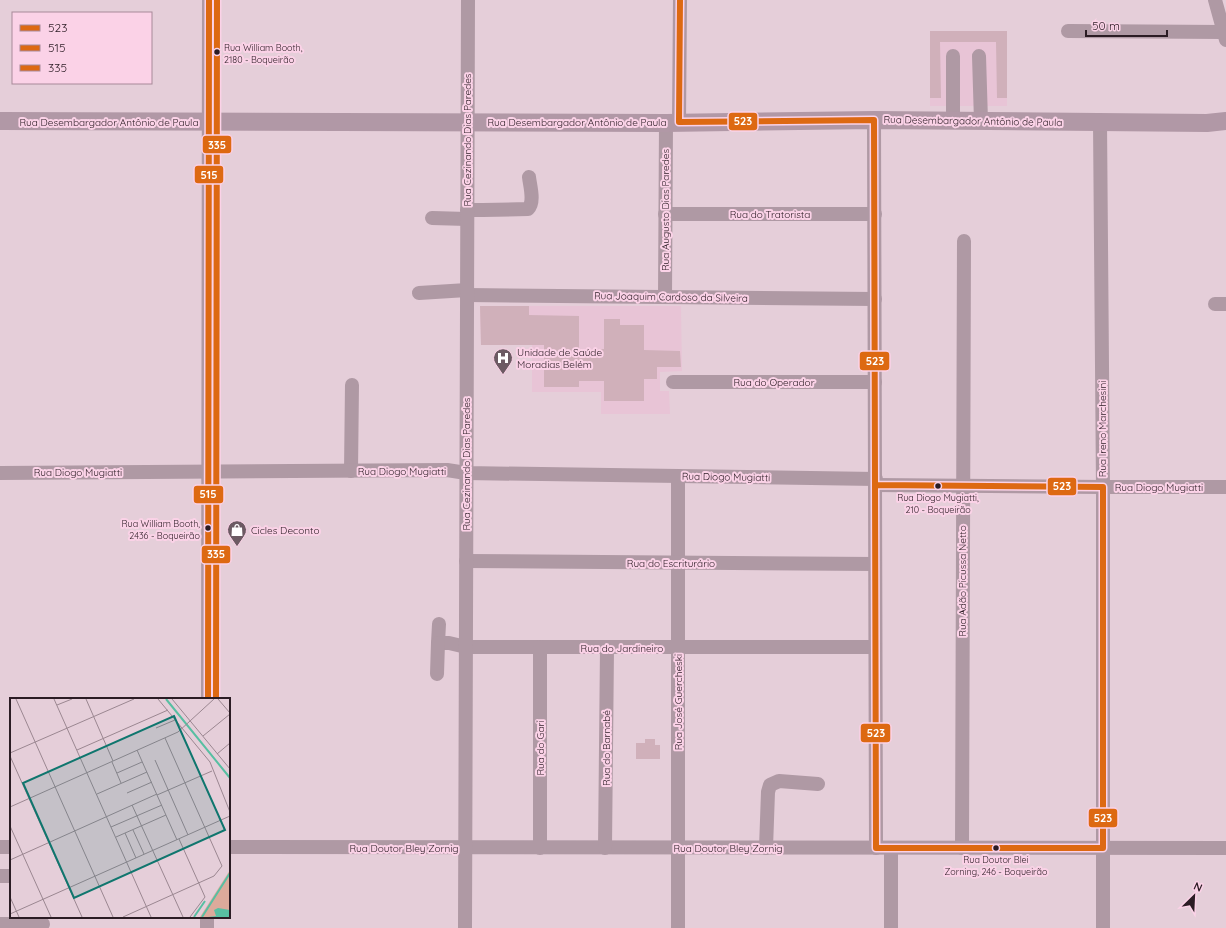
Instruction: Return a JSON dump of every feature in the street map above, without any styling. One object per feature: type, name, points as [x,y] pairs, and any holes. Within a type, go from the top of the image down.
[{"type":"main road","name":"Rua Desembargador Antônio de Paula","points":[[0,121],[673,122],[953,120],[1207,123],[1226,121]]},
{"type":"street","points":[[208,698],[209,0]]},
{"type":"street","name":"Rua Cezinando Dias Paredes","points":[[465,928],[468,0]]},
{"type":"street","name":"Rua Augusto Dias Paredes","points":[[665,297],[665,214],[673,122],[680,0]]},
{"type":"street","points":[[1068,31],[1225,36],[1215,0]]},
{"type":"street","points":[[953,56],[953,120]]},
{"type":"street","points":[[979,56],[981,121]]},
{"type":"street","points":[[874,120],[876,848]]},
{"type":"street","name":"Rua Ireno Marchesini","points":[[1100,122],[1103,928]]},
{"type":"street","points":[[432,218],[467,214],[483,210],[528,209],[531,203],[529,177]]},
{"type":"street","name":"Rua do Tratorista","points":[[665,214],[875,214]]},
{"type":"street","name":"Rua Adão Picussa Netto","points":[[962,848],[964,242]]},
{"type":"street","name":"Rua Joaquim Cardoso da Silveira","points":[[419,293],[875,299]]},
{"type":"street","name":"Rua do Operador","points":[[672,382],[875,382]]},
{"type":"street","points":[[351,471],[352,385]]},
{"type":"street","name":"Rua Diogo Mugiatti","points":[[0,473],[447,470],[466,473],[678,476],[962,486],[1226,487]]},
{"type":"street","name":"Rua José Guercheski","points":[[678,476],[678,928]]},
{"type":"street","name":"Rua do Escriturário","points":[[466,561],[875,564]]},
{"type":"street","points":[[437,674],[438,624]]},
{"type":"street","name":"Rua do Jardineiro","points":[[438,643],[449,643],[466,647],[875,647]]},
{"type":"street","name":"Rua do Gari","points":[[540,647],[540,848]]},
{"type":"street","name":"Rua do Barnabé","points":[[605,848],[607,648]]},
{"type":"street","points":[[766,848],[768,792],[770,785],[779,781],[818,784]]},
{"type":"street","name":"Rua Doutor Bley Zornig","points":[[230,847],[1226,848]]},
{"type":"street","points":[[891,848],[891,928]]},
{"type":"street","points":[[0,924],[43,924]]},
{"type":"shaded area","points":[[930,31],[1007,31],[1007,106],[930,106]]},
{"type":"shaded area","points":[[480,306],[681,306],[682,371],[660,372],[660,391],[669,391],[670,414],[601,414],[601,392],[532,392],[532,345],[481,345]]},
{"type":"building","points":[[930,31],[1007,31],[1007,98],[997,98],[996,42],[940,42],[941,98],[930,98]]},
{"type":"building","points":[[480,306],[529,306],[529,315],[579,316],[579,350],[604,349],[604,319],[620,319],[620,325],[644,325],[644,350],[680,351],[681,367],[657,367],[657,379],[644,379],[644,401],[604,401],[604,381],[579,381],[579,387],[544,387],[544,345],[481,345]]},
{"type":"building","points":[[645,739],[655,739],[655,745],[660,745],[660,759],[636,759],[636,743],[645,743]]},
{"type":"transit line","name":"515","points":[[208,698],[209,0]]},
{"type":"transit line","name":"335","points":[[216,698],[217,0]]},
{"type":"transit line","name":"523","points":[[680,0],[679,122],[874,120],[876,848],[1103,848],[1103,487],[876,485]]},
{"type":"place","name":"Rua William Booth, 2180 - Boqueirão","points":[[217,52]]},
{"type":"place","name":"Unidade de Saúde Moradias Belém","points":[[503,375]]},
{"type":"place","name":"Rua Diogo Mugiatti, 210 - Boqueirão","points":[[938,486]]},
{"type":"place","name":"Rua William Booth, 2436 - Boqueirão","points":[[208,528]]},
{"type":"place","name":"Cicles Deconto","points":[[237,547]]},
{"type":"place","name":"Rua Doutor Blei Zorning, 246 - Boqueirão","points":[[996,848]]}]
